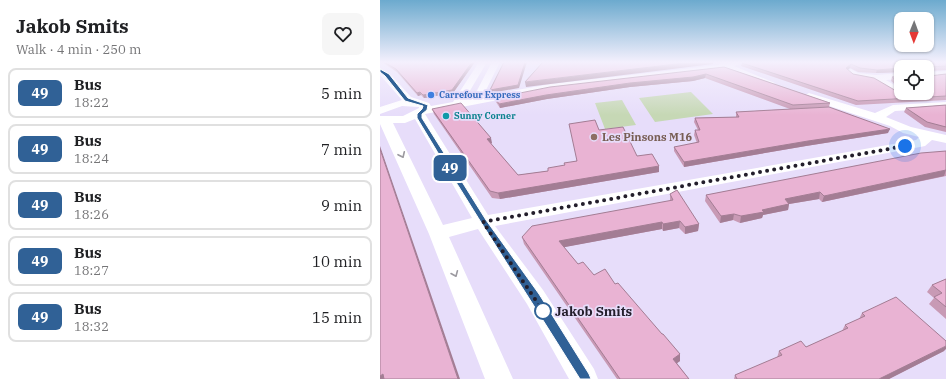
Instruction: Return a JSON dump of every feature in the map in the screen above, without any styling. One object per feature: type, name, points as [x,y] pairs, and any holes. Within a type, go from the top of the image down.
[{"type":"street","points":[[391,80],[406,99],[419,109],[420,118],[483,222],[535,297],[584,379]]},
{"type":"street","points":[[456,105],[472,80]]},
{"type":"street","points":[[478,100],[478,95],[486,80]]},
{"type":"street","points":[[381,112],[405,119],[419,109],[456,105],[602,80]]},
{"type":"street","points":[[762,80],[778,86]]},
{"type":"street","points":[[879,80],[894,89]]},
{"type":"street","points":[[799,93],[876,117],[928,136],[946,139]]},
{"type":"street","points":[[913,100],[924,106]]},
{"type":"street","points":[[876,117],[893,108],[946,105]]},
{"type":"street","points":[[381,112],[438,234],[499,379]]},
{"type":"street","points":[[438,234],[460,226],[920,143],[928,136]]},
{"type":"green space","points":[[691,92],[713,114],[655,122],[639,98]]},
{"type":"green space","points":[[622,100],[636,125],[605,129],[595,103]]},
{"type":"building","points":[[405,80],[459,80],[452,90],[423,95],[420,92],[417,93]]},
{"type":"building","points":[[495,80],[520,80],[518,85],[490,90]]},
{"type":"building","points":[[527,80],[544,80],[525,82]]},
{"type":"building","points":[[614,80],[665,80],[546,95],[499,104],[495,98],[550,87]]},
{"type":"building","points":[[722,80],[761,80],[830,103],[793,105]]},
{"type":"building","points":[[793,80],[877,80],[894,90],[894,99],[858,101]]},
{"type":"building","points":[[934,80],[946,80],[946,96],[934,97]]},
{"type":"building","points":[[461,103],[491,138],[487,139],[518,175],[548,171],[548,168],[577,161],[569,124],[595,120],[599,130],[623,127],[637,156],[652,154],[659,166],[498,193],[490,191],[432,109]]},
{"type":"building","points":[[946,105],[946,127],[927,122],[906,108]]},
{"type":"building","points":[[829,107],[890,129],[684,162],[674,147],[699,142],[695,130],[700,130],[695,118],[739,117],[736,112]]},
{"type":"building","points":[[380,149],[458,379],[384,379],[383,374],[380,376]]},
{"type":"building","points":[[946,151],[946,170],[824,196],[820,192],[785,199],[789,204],[762,210],[764,212],[741,216],[734,214],[721,216],[706,195],[921,153]]},
{"type":"building","points":[[677,190],[699,224],[685,227],[680,221],[663,224],[662,222],[559,241],[578,264],[583,262],[594,275],[605,269],[615,284],[618,283],[680,354],[673,359],[689,379],[620,379],[522,237],[532,226],[673,200],[670,194]]},
{"type":"building","points":[[946,279],[946,307],[934,297],[942,293],[932,285]]},
{"type":"building","points":[[896,297],[946,341],[946,346],[879,379],[737,379],[735,375],[782,355],[779,351],[801,341],[806,347],[848,328],[845,325],[865,316],[862,313]]},
{"type":"bus line","name":"49","points":[[391,80],[406,99],[425,105],[425,110],[419,114],[420,118],[483,222],[535,297],[584,379]]},
{"type":"place","name":"Carrefour Express","points":[[431,95]]},
{"type":"place","name":"Sunny Corner","points":[[446,116]]},
{"type":"place","name":"Les Pinsons M16","points":[[594,137]]},
{"type":"place","name":"Jakob Smits","points":[[543,311]]},
{"type":"route","points":[[543,311],[483,222],[696,182],[905,146]]}]
